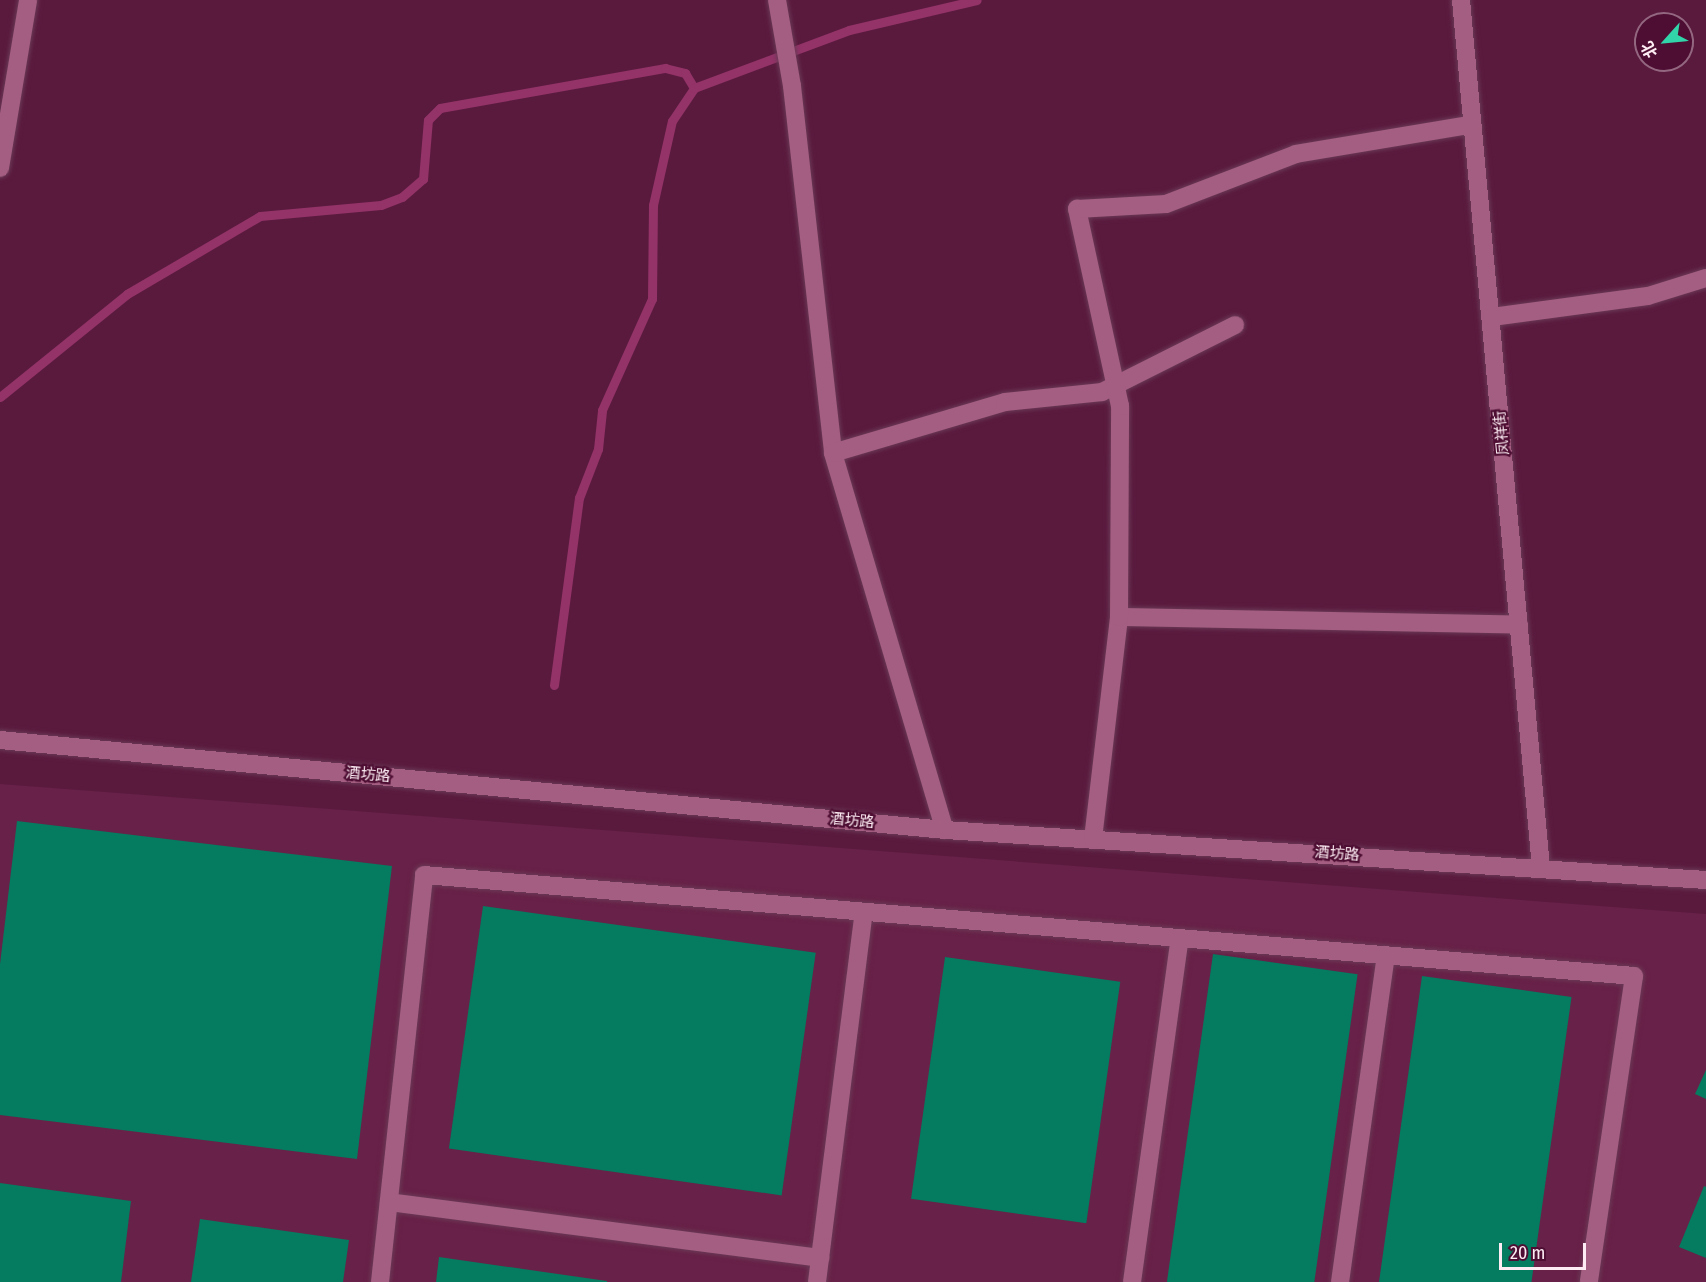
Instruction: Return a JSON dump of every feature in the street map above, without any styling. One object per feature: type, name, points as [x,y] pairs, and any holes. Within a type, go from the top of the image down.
[{"type":"street","points":[[0,168],[28,0]]},
{"type":"street","points":[[777,0],[780,34],[792,86],[833,453],[945,830]]},
{"type":"street","name":"凤祥街","points":[[1461,0],[1470,125],[1492,317],[1541,867]]},
{"type":"street","points":[[1094,839],[1119,617],[1120,406],[1077,209],[1166,204],[1296,154],[1470,125]]},
{"type":"street","points":[[1492,317],[1648,296],[1706,278]]},
{"type":"street","points":[[833,453],[1005,402],[1102,392],[1235,325]]},
{"type":"street","points":[[1119,617],[1519,626]]},
{"type":"street","name":"酒坊路","points":[[0,740],[945,830],[1541,867],[1706,880]]},
{"type":"street","points":[[380,1282],[424,875],[1634,976],[1589,1282]]},
{"type":"street","points":[[817,1282],[864,912]]},
{"type":"street","points":[[1132,1282],[1180,938]]},
{"type":"street","points":[[1340,1282],[1386,955]]},
{"type":"street","points":[[389,1202],[820,1258]]},
{"type":"shaded area","points":[[0,784],[1706,914],[1706,1282],[0,1282]]},
{"type":"building","points":[[17,821],[392,866],[357,1159],[0,1115],[0,964]]},
{"type":"building","points":[[483,906],[816,953],[782,1195],[449,1149]]},
{"type":"building","points":[[1213,954],[1358,974],[1314,1282],[1167,1282]]},
{"type":"building","points":[[945,957],[1120,982],[1086,1223],[911,1199]]},
{"type":"building","points":[[1422,976],[1572,997],[1531,1282],[1379,1282]]},
{"type":"building","points":[[1706,1070],[1706,1099],[1695,1094]]},
{"type":"building","points":[[0,1183],[131,1201],[121,1282],[0,1282]]},
{"type":"building","points":[[1704,1186],[1706,1187],[1706,1258],[1679,1247]]},
{"type":"building","points":[[200,1219],[349,1240],[343,1282],[191,1282]]},
{"type":"building","points":[[439,1257],[607,1281],[607,1282],[436,1282]]},
{"type":"waterway","points":[[554,685],[579,498],[598,449],[602,410],[652,299],[653,205],[672,121],[694,88],[849,30],[977,0]]},
{"type":"waterway","points":[[0,397],[127,294],[260,216],[381,205],[402,197],[423,179],[428,120],[440,108],[665,68],[685,73],[694,88]]}]
